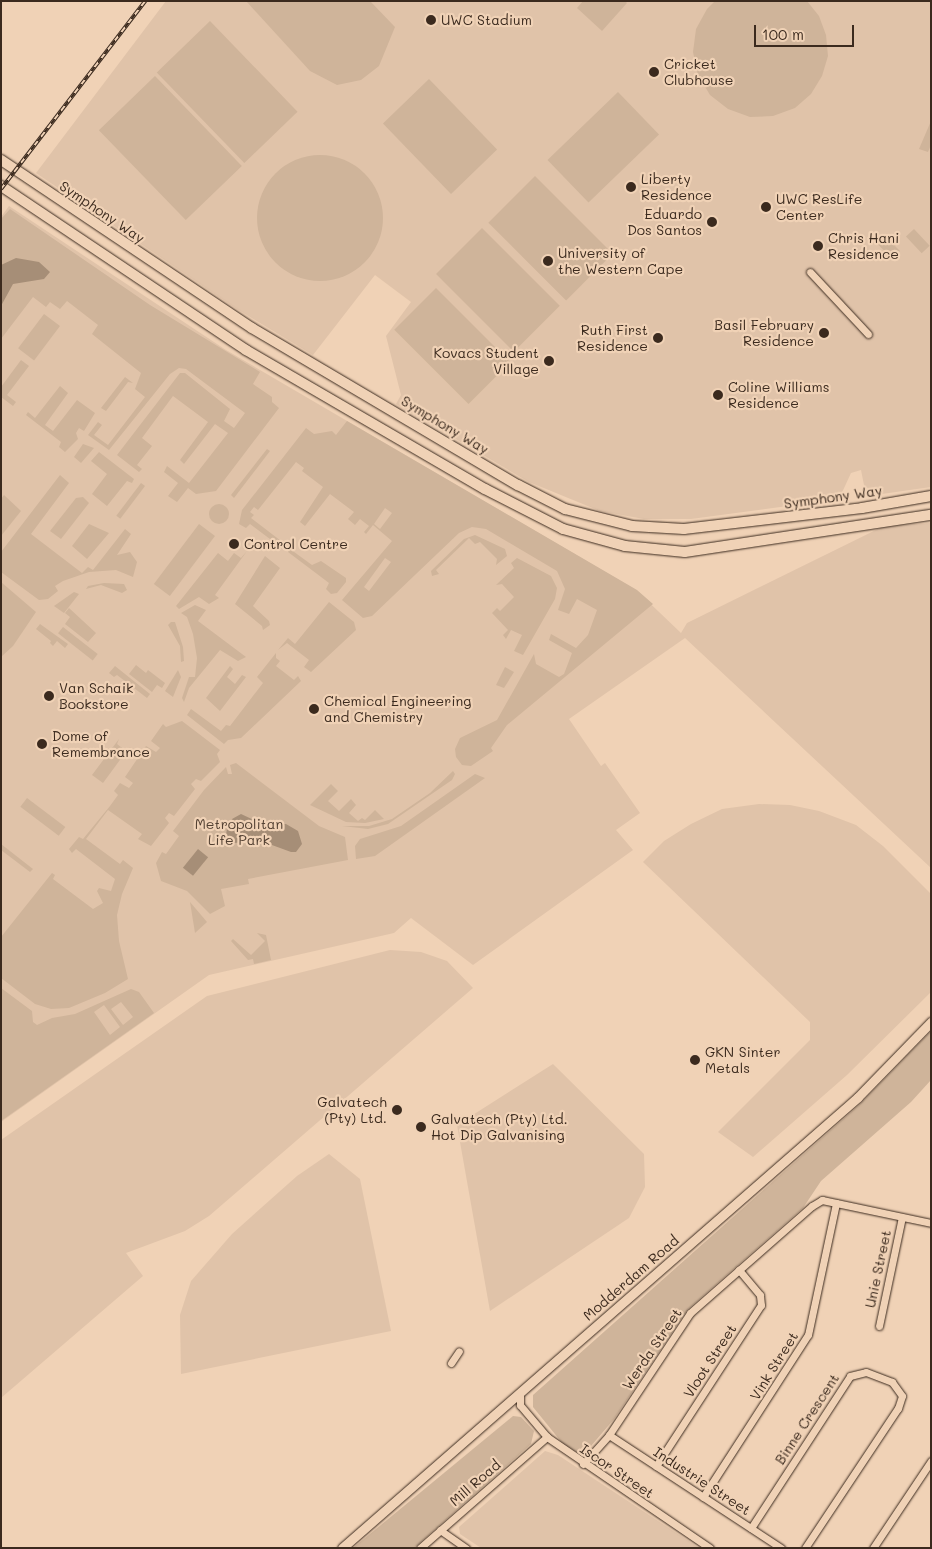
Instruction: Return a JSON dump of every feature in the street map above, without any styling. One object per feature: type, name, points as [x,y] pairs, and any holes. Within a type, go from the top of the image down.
[{"type":"main road","name":"Symphony Way","points":[[1,160],[252,328],[518,485],[580,514],[632,526],[700,528],[931,496]]},
{"type":"main road","points":[[1,186],[246,350],[485,489],[562,528],[625,546],[685,552],[931,515]]},
{"type":"street","points":[[810,272],[868,334]]},
{"type":"street","name":"Modderdam Road","points":[[342,1548],[858,1098],[931,1022]]},
{"type":"street","name":"Werda Street","points":[[583,1464],[609,1435],[690,1313],[822,1200],[836,1203]]},
{"type":"street","points":[[836,1203],[931,1223]]},
{"type":"street","name":"Vink Street","points":[[703,1497],[808,1334],[836,1203]]},
{"type":"street","name":"Unie Street","points":[[879,1326],[902,1217]]},
{"type":"street","name":"Vloot Street","points":[[656,1466],[761,1305],[758,1292],[739,1270]]},
{"type":"street","points":[[451,1362],[459,1351]]},
{"type":"street","name":"Binne Crescent","points":[[751,1528],[850,1376],[866,1372],[892,1382],[902,1396],[898,1408],[805,1548]]},
{"type":"street","points":[[509,1403],[520,1405],[520,1393]]},
{"type":"street","name":"Iscor Street","points":[[520,1405],[547,1437],[583,1464],[710,1548]]},
{"type":"street","name":"Industrie Street","points":[[609,1435],[781,1548]]},
{"type":"street","name":"Mill Road","points":[[420,1548],[547,1437]]},
{"type":"street","points":[[873,1548],[931,1461]]},
{"type":"street","points":[[440,1530],[466,1548]]},
{"type":"shaded area","name":"University of the Western Cape","points":[[166,1],[931,1],[931,487],[875,495],[864,485],[861,470],[851,473],[839,499],[691,519],[644,519],[600,511],[529,482],[396,404],[401,395],[386,336],[411,302],[375,275],[313,355],[237,309],[36,173]]},
{"type":"shaded area","points":[[9,206],[226,350],[636,590],[681,633],[687,623],[884,526],[931,523],[931,868],[685,638],[569,719],[601,766],[605,763],[640,813],[616,830],[633,850],[473,965],[411,918],[394,933],[209,975],[1,1122],[1,217]]},
{"type":"shaded area","points":[[16,258],[39,262],[50,272],[44,279],[13,284],[1,306],[1,265]]},
{"type":"shaded area","points":[[759,804],[790,805],[819,811],[856,825],[883,846],[931,894],[931,992],[847,1075],[753,1157],[718,1132],[810,1040],[810,1022],[643,862],[664,841],[691,824],[722,809]]},
{"type":"shaded area","points":[[241,814],[258,822],[286,824],[298,831],[302,844],[296,852],[291,852],[261,841],[234,843],[226,835],[227,828],[232,819]]},
{"type":"shaded area","points":[[198,849],[208,857],[193,876],[183,868]]},
{"type":"shaded area","points":[[390,950],[421,952],[447,961],[473,988],[209,1216],[185,1231],[126,1253],[143,1276],[1,1398],[1,1140],[207,996]]},
{"type":"shaded area","points":[[553,1064],[644,1154],[645,1187],[629,1218],[490,1311],[457,1125]]},
{"type":"shaded area","points":[[329,1154],[360,1179],[391,1331],[181,1374],[180,1315],[191,1281],[232,1234],[297,1176]]},
{"type":"shaded area","points":[[545,1451],[558,1455],[699,1548],[481,1548],[460,1534],[459,1527]]},
{"type":"green space","points":[[246,1],[370,1],[395,27],[379,66],[361,80],[337,85],[310,71]]},
{"type":"green space","points":[[583,1],[625,1],[627,3],[602,31],[577,8]]},
{"type":"green space","points":[[715,1],[807,1],[819,16],[826,35],[828,56],[822,76],[811,94],[795,108],[773,116],[750,117],[728,109],[710,95],[698,75],[693,52],[696,29],[707,9]]},
{"type":"green space","points":[[210,21],[298,112],[244,163],[157,72]]},
{"type":"green space","points":[[155,76],[242,166],[186,220],[99,130]]},
{"type":"green space","points":[[429,79],[497,149],[451,194],[383,123]]},
{"type":"green space","points":[[618,92],[659,134],[588,203],[548,160]]},
{"type":"green space","points":[[931,121],[931,145],[928,152],[919,149]]},
{"type":"green space","points":[[320,155],[344,160],[355,165],[365,173],[373,183],[378,194],[383,218],[378,242],[373,253],[365,263],[355,271],[344,276],[320,281],[296,276],[285,271],[275,263],[267,253],[262,242],[257,218],[262,194],[267,183],[275,173],[285,165],[296,160]]},
{"type":"green space","points":[[535,176],[613,254],[566,300],[488,223]]},
{"type":"green space","points":[[10,209],[150,305],[260,372],[253,384],[272,397],[272,402],[279,408],[216,491],[196,494],[188,488],[177,502],[168,496],[178,483],[164,472],[167,466],[189,483],[228,433],[215,424],[184,464],[180,460],[208,422],[173,396],[142,438],[152,446],[137,465],[142,469],[139,472],[117,455],[180,373],[185,373],[230,409],[224,421],[234,428],[245,413],[186,369],[179,368],[170,374],[109,450],[88,435],[98,422],[102,425],[94,435],[108,445],[145,397],[135,389],[141,373],[92,334],[98,325],[67,301],[60,309],[50,302],[46,307],[33,297],[1,339],[1,219]]},
{"type":"green space","points":[[482,228],[560,306],[514,352],[436,274]]},
{"type":"green space","points":[[914,229],[930,246],[922,253],[906,237]]},
{"type":"green space","points":[[883,234],[900,251],[892,259],[875,242]]},
{"type":"green space","points":[[436,288],[510,362],[469,404],[394,330]]},
{"type":"green space","points":[[44,314],[60,326],[34,360],[18,348]]},
{"type":"green space","points":[[21,360],[29,366],[7,395],[16,402],[13,406],[1,397],[1,387]]},
{"type":"green space","points":[[125,377],[133,383],[128,382],[106,411],[101,408]]},
{"type":"green space","points":[[60,386],[68,393],[45,425],[53,431],[77,400],[95,413],[84,431],[79,428],[76,433],[78,439],[65,452],[59,447],[61,442],[26,415],[28,412],[35,418]]},
{"type":"green space","points":[[347,421],[637,590],[653,604],[507,725],[491,748],[493,751],[471,766],[462,765],[456,757],[455,749],[460,738],[497,720],[534,654],[536,664],[559,677],[564,674],[572,653],[549,640],[551,634],[576,648],[588,635],[597,610],[577,599],[569,614],[558,610],[565,589],[557,571],[486,529],[472,527],[459,533],[372,616],[363,618],[342,600],[392,541],[373,525],[366,534],[364,532],[369,526],[360,519],[355,525],[348,519],[354,512],[330,494],[305,526],[300,522],[323,487],[302,471],[304,468],[296,462],[258,510],[254,507],[250,512],[254,515],[251,518],[281,541],[278,545],[250,524],[246,528],[239,524],[242,510],[306,428],[314,434],[332,431],[336,435]],"holes":[[[385,508],[392,513],[380,529],[374,524]],[[385,558],[391,562],[369,591],[364,587]]]},
{"type":"green space","points":[[83,444],[94,448],[81,463],[74,457]]},
{"type":"green space","points":[[267,449],[270,451],[234,498],[231,495]]},
{"type":"green space","points":[[99,452],[134,479],[132,483],[127,481],[107,506],[92,494],[107,474],[91,461]]},
{"type":"green space","points":[[60,475],[69,483],[31,534],[82,573],[88,567],[93,570],[125,529],[131,534],[117,555],[130,552],[137,562],[133,577],[116,570],[89,572],[63,581],[55,586],[58,591],[48,599],[39,600],[1,572],[1,552]]},
{"type":"green space","points":[[141,483],[145,486],[120,519],[116,516]]},
{"type":"green space","points":[[4,495],[21,511],[1,536],[1,499]]},
{"type":"green space","points":[[83,497],[89,503],[61,539],[50,531],[76,498]]},
{"type":"green space","points":[[219,504],[226,507],[229,514],[226,521],[219,524],[212,521],[209,514],[212,507]]},
{"type":"green space","points":[[89,524],[109,533],[87,559],[72,546]]},
{"type":"green space","points":[[199,524],[215,536],[170,596],[154,584]]},
{"type":"green space","points":[[475,535],[505,549],[507,556],[496,565],[497,559],[480,542],[475,544],[469,538],[436,570],[439,574],[432,576],[431,571],[464,539]]},
{"type":"green space","points":[[290,549],[312,565],[321,561],[346,578],[346,582],[337,593],[331,594],[326,589],[329,583],[288,552]]},
{"type":"green space","points":[[247,551],[215,595],[219,598],[209,604],[199,597],[179,609],[176,606],[218,553],[228,561],[234,553],[241,558]]},
{"type":"green space","points":[[265,556],[280,568],[253,606],[269,621],[270,625],[263,630],[262,626],[235,604]]},
{"type":"green space","points":[[517,558],[551,576],[557,588],[555,599],[523,655],[514,651],[522,635],[511,630],[506,639],[503,635],[508,630],[492,613],[497,608],[500,611],[514,597],[502,584],[496,585],[514,568],[511,563]]},
{"type":"green space","points":[[1,582],[36,612],[13,646],[1,657]]},
{"type":"green space","points":[[104,583],[124,584],[127,590],[122,593],[101,585],[86,589],[88,586]]},
{"type":"green space","points":[[74,592],[79,594],[64,613],[54,606]]},
{"type":"green space","points":[[329,602],[354,622],[356,630],[311,672],[304,667],[309,660],[287,643],[278,650],[288,638],[295,644]]},
{"type":"green space","points":[[195,605],[206,610],[198,621],[246,657],[238,661],[220,650],[189,688],[184,702],[182,698],[189,677],[195,677],[197,658],[193,634],[187,617],[181,613]]},
{"type":"green space","points":[[69,608],[96,633],[88,642],[65,624],[70,617],[65,613]]},
{"type":"green space","points":[[171,622],[175,622],[183,647],[184,661],[181,662],[180,646],[168,625]]},
{"type":"green space","points":[[40,624],[68,644],[65,648],[57,641],[53,646],[50,643],[51,641],[36,629]]},
{"type":"green space","points":[[63,627],[98,654],[93,660],[58,633]]},
{"type":"green space","points":[[276,653],[276,658],[280,661],[276,666],[294,680],[298,676],[301,681],[241,738],[228,740],[224,744],[187,715],[191,709],[221,731],[226,725],[230,726],[263,683],[257,677]]},
{"type":"green space","points":[[136,665],[146,673],[148,670],[165,683],[162,688],[157,685],[152,692],[129,674]]},
{"type":"green space","points":[[115,666],[150,694],[147,698],[117,675],[114,677],[109,673]]},
{"type":"green space","points":[[230,666],[233,669],[227,677],[235,684],[242,675],[246,677],[220,711],[206,698]]},
{"type":"green space","points":[[505,667],[514,672],[504,688],[496,685]]},
{"type":"green space","points":[[178,670],[181,677],[173,697],[165,691]]},
{"type":"green space","points":[[182,721],[220,750],[217,754],[220,762],[201,781],[196,779],[191,784],[195,789],[174,816],[169,813],[165,818],[169,823],[151,846],[138,839],[142,834],[108,810],[86,839],[120,864],[123,860],[133,868],[122,894],[117,915],[119,941],[128,979],[105,993],[69,1008],[51,1009],[35,1004],[1,978],[1,937],[52,873],[55,875],[53,879],[93,909],[103,903],[97,891],[99,888],[111,891],[115,879],[76,849],[72,853],[69,849],[79,837],[83,839],[110,806],[118,795],[114,791],[120,783],[129,788],[133,783],[125,777],[146,746],[156,752],[160,748],[151,741],[163,724],[166,727]]},
{"type":"green space","points":[[119,739],[117,744],[126,751],[128,749],[103,783],[92,775]]},
{"type":"green space","name":"Metropolitan Life Park","points":[[236,763],[319,826],[345,837],[348,860],[248,879],[249,884],[221,889],[225,906],[210,914],[187,891],[161,881],[156,863],[162,852],[166,854],[179,836],[173,831],[204,790],[226,767],[228,774],[232,774],[230,765]]},
{"type":"green space","points":[[453,771],[455,774],[452,780],[388,824],[368,829],[342,826],[369,826],[392,819],[430,793]]},
{"type":"green space","points":[[475,774],[485,778],[375,856],[356,859],[355,846],[360,839],[401,826]]},
{"type":"green space","points":[[331,784],[338,791],[328,801],[339,811],[351,799],[356,805],[349,813],[358,821],[362,818],[365,820],[375,810],[384,819],[365,823],[346,822],[310,805]]},
{"type":"green space","points":[[27,798],[65,827],[59,836],[20,807]]},
{"type":"green space","points":[[1,844],[33,869],[30,872],[1,850]]},
{"type":"green space","points":[[190,902],[207,922],[195,933]]},
{"type":"green space","points":[[257,933],[266,935],[271,960],[254,964],[253,959],[248,960],[231,941],[233,939],[251,955],[265,941]]},
{"type":"green space","points":[[1,988],[32,1011],[33,1022],[37,1025],[52,1018],[75,1014],[131,989],[139,992],[154,1013],[1,1121]],"holes":[[[121,1002],[133,1017],[123,1025],[111,1009]],[[104,1005],[120,1027],[110,1035],[94,1012]]]},
{"type":"green space","points":[[931,1031],[931,1080],[911,1102],[821,1181],[803,1208],[688,1309],[614,1419],[591,1446],[578,1453],[563,1444],[533,1407],[533,1395],[859,1105]]},
{"type":"green space","points":[[513,1416],[521,1417],[534,1431],[531,1444],[414,1548],[353,1548]]},
{"type":"railway","points":[[1,189],[145,1]]},
{"type":"place","name":"UWC Stadium","points":[[431,20]]},
{"type":"place","name":"Cricket Clubhouse","points":[[654,72]]},
{"type":"place","name":"Liberty Residence","points":[[631,187]]},
{"type":"place","name":"UWC ResLife Center","points":[[766,207]]},
{"type":"place","name":"Eduardo Dos Santos","points":[[712,222]]},
{"type":"place","name":"Chris Hani Residence","points":[[818,246]]},
{"type":"place","name":"University of the Western Cape","points":[[548,261]]},
{"type":"place","name":"Basil February Residence","points":[[824,333]]},
{"type":"place","name":"Ruth First Residence","points":[[658,338]]},
{"type":"place","name":"Kovacs Student Village","points":[[549,361]]},
{"type":"place","name":"Coline Williams Residence","points":[[718,395]]},
{"type":"place","name":"Control Centre","points":[[234,544]]},
{"type":"place","name":"Van Schaik Bookstore","points":[[49,696]]},
{"type":"place","name":"Chemical Engineering and Chemistry","points":[[314,709]]},
{"type":"place","name":"Dome of Remembrance","points":[[42,744]]},
{"type":"place","name":"GKN Sinter Metals","points":[[695,1060]]},
{"type":"place","name":"Galvatech (Pty) Ltd.","points":[[397,1110]]},
{"type":"place","name":"Galvatech (Pty) Ltd. Hot Dip Galvanising","points":[[421,1127]]}]
